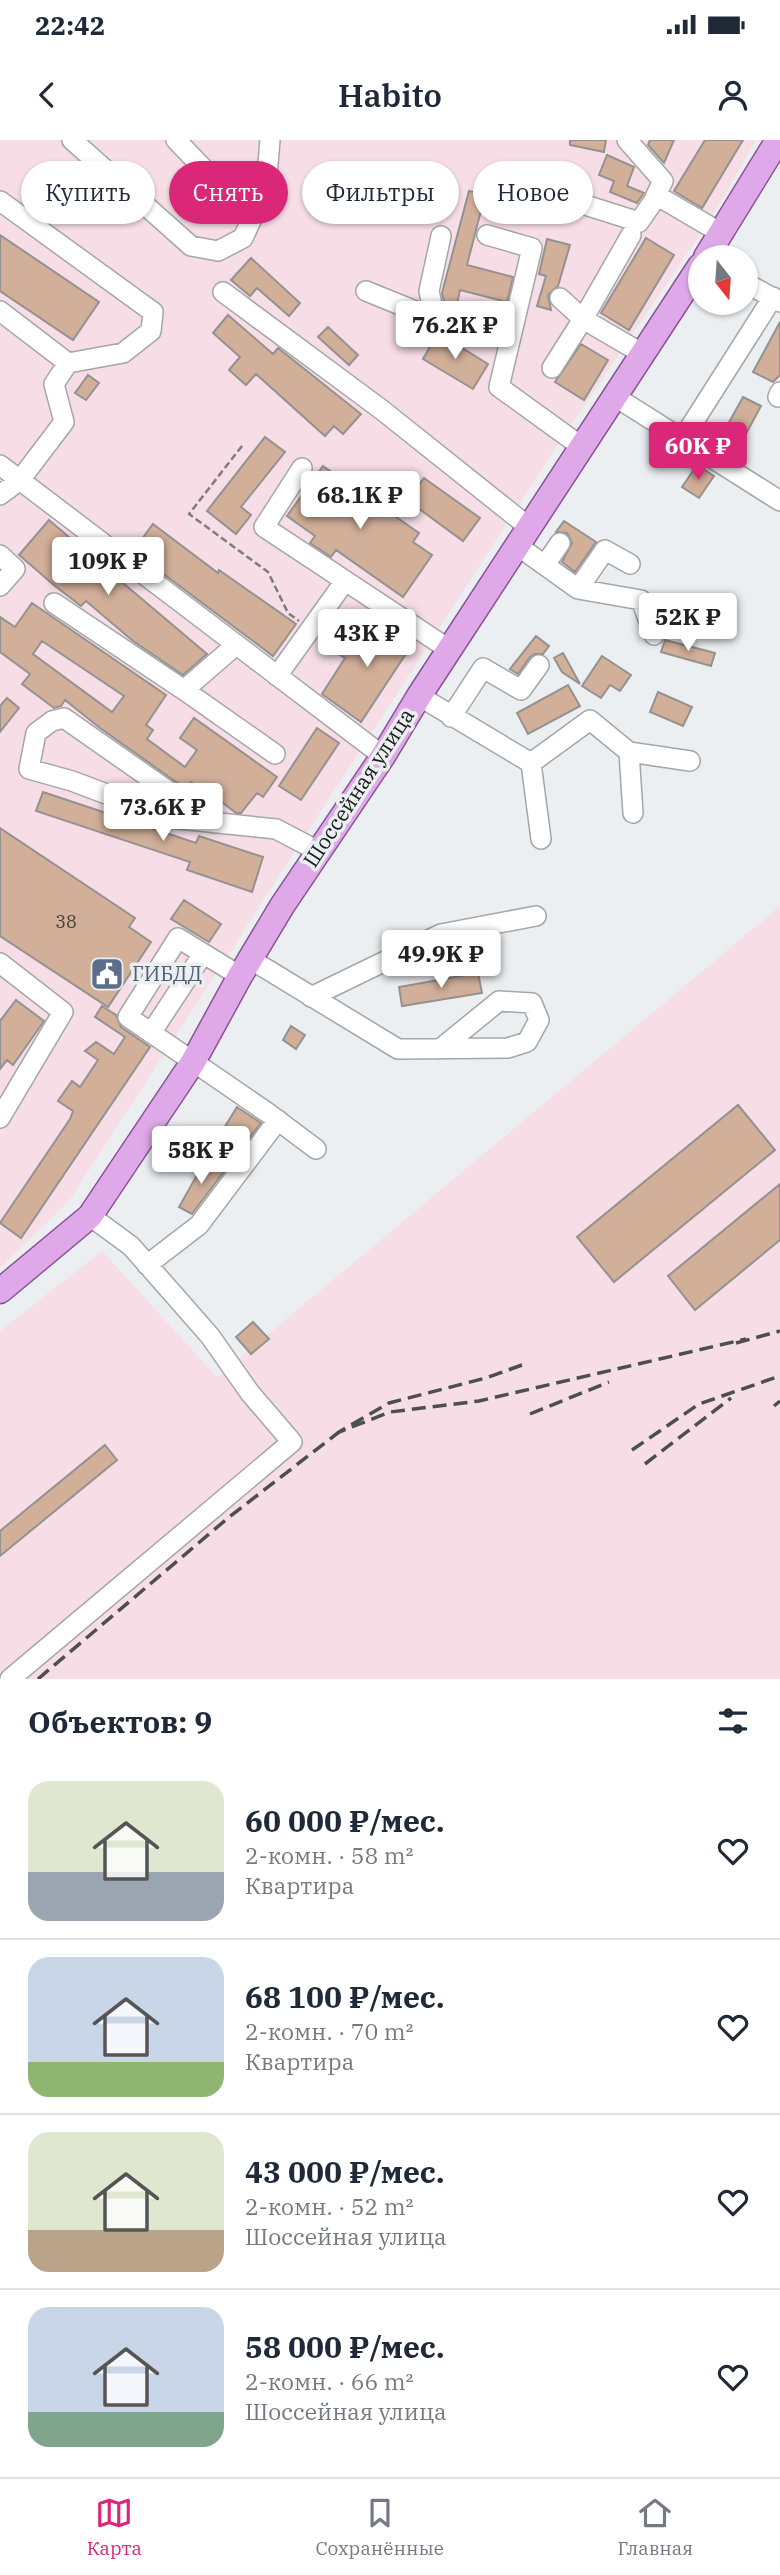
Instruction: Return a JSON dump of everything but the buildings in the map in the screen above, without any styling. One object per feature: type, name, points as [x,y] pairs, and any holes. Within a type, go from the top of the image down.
[{"type":"main road","points":[[714,245],[776,151]]},
{"type":"main road","name":"Шоссейная улица","points":[[0,1291],[90,1216],[192,1062],[245,967],[318,851],[383,756],[419,696],[688,285]]},
{"type":"lane","points":[[72,140],[191,246],[218,251],[243,238],[249,224]]},
{"type":"lane","points":[[176,140],[196,161]]},
{"type":"lane","points":[[268,161],[270,140]]},
{"type":"lane","points":[[593,207],[639,222],[657,196],[663,181],[627,140]]},
{"type":"lane","points":[[657,196],[721,233]]},
{"type":"lane","points":[[0,201],[153,312],[151,331],[122,354],[68,363],[54,384],[64,422],[20,480],[0,495]]},
{"type":"lane","points":[[487,235],[532,248],[499,387],[582,447]]},
{"type":"lane","points":[[552,368],[631,235]]},
{"type":"lane","points":[[435,319],[429,291],[441,236]]},
{"type":"lane","points":[[682,440],[776,300],[758,290]]},
{"type":"lane","points":[[366,291],[435,319],[464,316],[511,330]]},
{"type":"lane","points":[[223,292],[382,410],[524,537],[545,565],[578,589],[642,600],[654,635]]},
{"type":"lane","points":[[560,298],[583,319],[643,354]]},
{"type":"lane","points":[[0,311],[68,363]]},
{"type":"lane","points":[[614,396],[780,501]]},
{"type":"lane","points":[[0,465],[383,756]]},
{"type":"lane","points":[[302,468],[264,527],[450,650]]},
{"type":"lane","points":[[545,565],[560,543]]},
{"type":"lane","points":[[578,589],[605,550],[630,564]]},
{"type":"lane","points":[[0,555],[15,569],[0,586]]},
{"type":"lane","points":[[277,676],[345,581]]},
{"type":"lane","points":[[54,603],[275,754]]},
{"type":"lane","points":[[184,690],[236,645]]},
{"type":"lane","points":[[451,716],[483,668],[521,690],[539,665]]},
{"type":"lane","points":[[419,696],[531,763]]},
{"type":"lane","points":[[215,823],[64,718],[52,721],[36,733],[29,769],[72,781],[170,818],[215,823],[276,829],[318,851]]},
{"type":"lane","points":[[531,763],[590,720],[629,752],[690,761]]},
{"type":"lane","points":[[629,752],[632,813]]},
{"type":"lane","points":[[531,763],[541,839]]},
{"type":"lane","points":[[311,997],[441,934],[536,916]]},
{"type":"lane","points":[[316,1149],[128,1017],[178,938],[203,954],[245,967],[311,997],[398,1049],[440,1049]]},
{"type":"lane","points":[[151,1033],[203,954]]},
{"type":"lane","points":[[0,963],[63,1012],[0,1118]]},
{"type":"lane","points":[[147,1265],[199,1225],[278,1120]]},
{"type":"lane","points":[[10,1679],[292,1442],[250,1393],[210,1336],[131,1245],[90,1216]]},
{"type":"path","points":[[242,446],[189,514],[268,572],[288,613],[311,629]]},
{"type":"shaded area","points":[[0,140],[756,140],[712,217],[693,245],[688,245],[688,252],[555,449],[69,1201],[0,1268]]},
{"type":"shaded area","points":[[780,906],[780,1679],[0,1679],[0,1331],[102,1251],[217,1377]]},
{"type":"railway","points":[[736,1343],[780,1331]]},
{"type":"railway","points":[[522,1365],[486,1378],[389,1403],[339,1432],[390,1412],[479,1401],[746,1339]]},
{"type":"railway","points":[[632,1450],[699,1404],[780,1376]]},
{"type":"railway","points":[[530,1414],[609,1382]]},
{"type":"railway","points":[[645,1464],[731,1398]]},
{"type":"railway","points":[[774,1406],[780,1401]]},
{"type":"railway","points":[[38,1679],[228,1518],[339,1432]]},
{"type":"place","name":"ГИБДД","points":[[107,974]]}]
